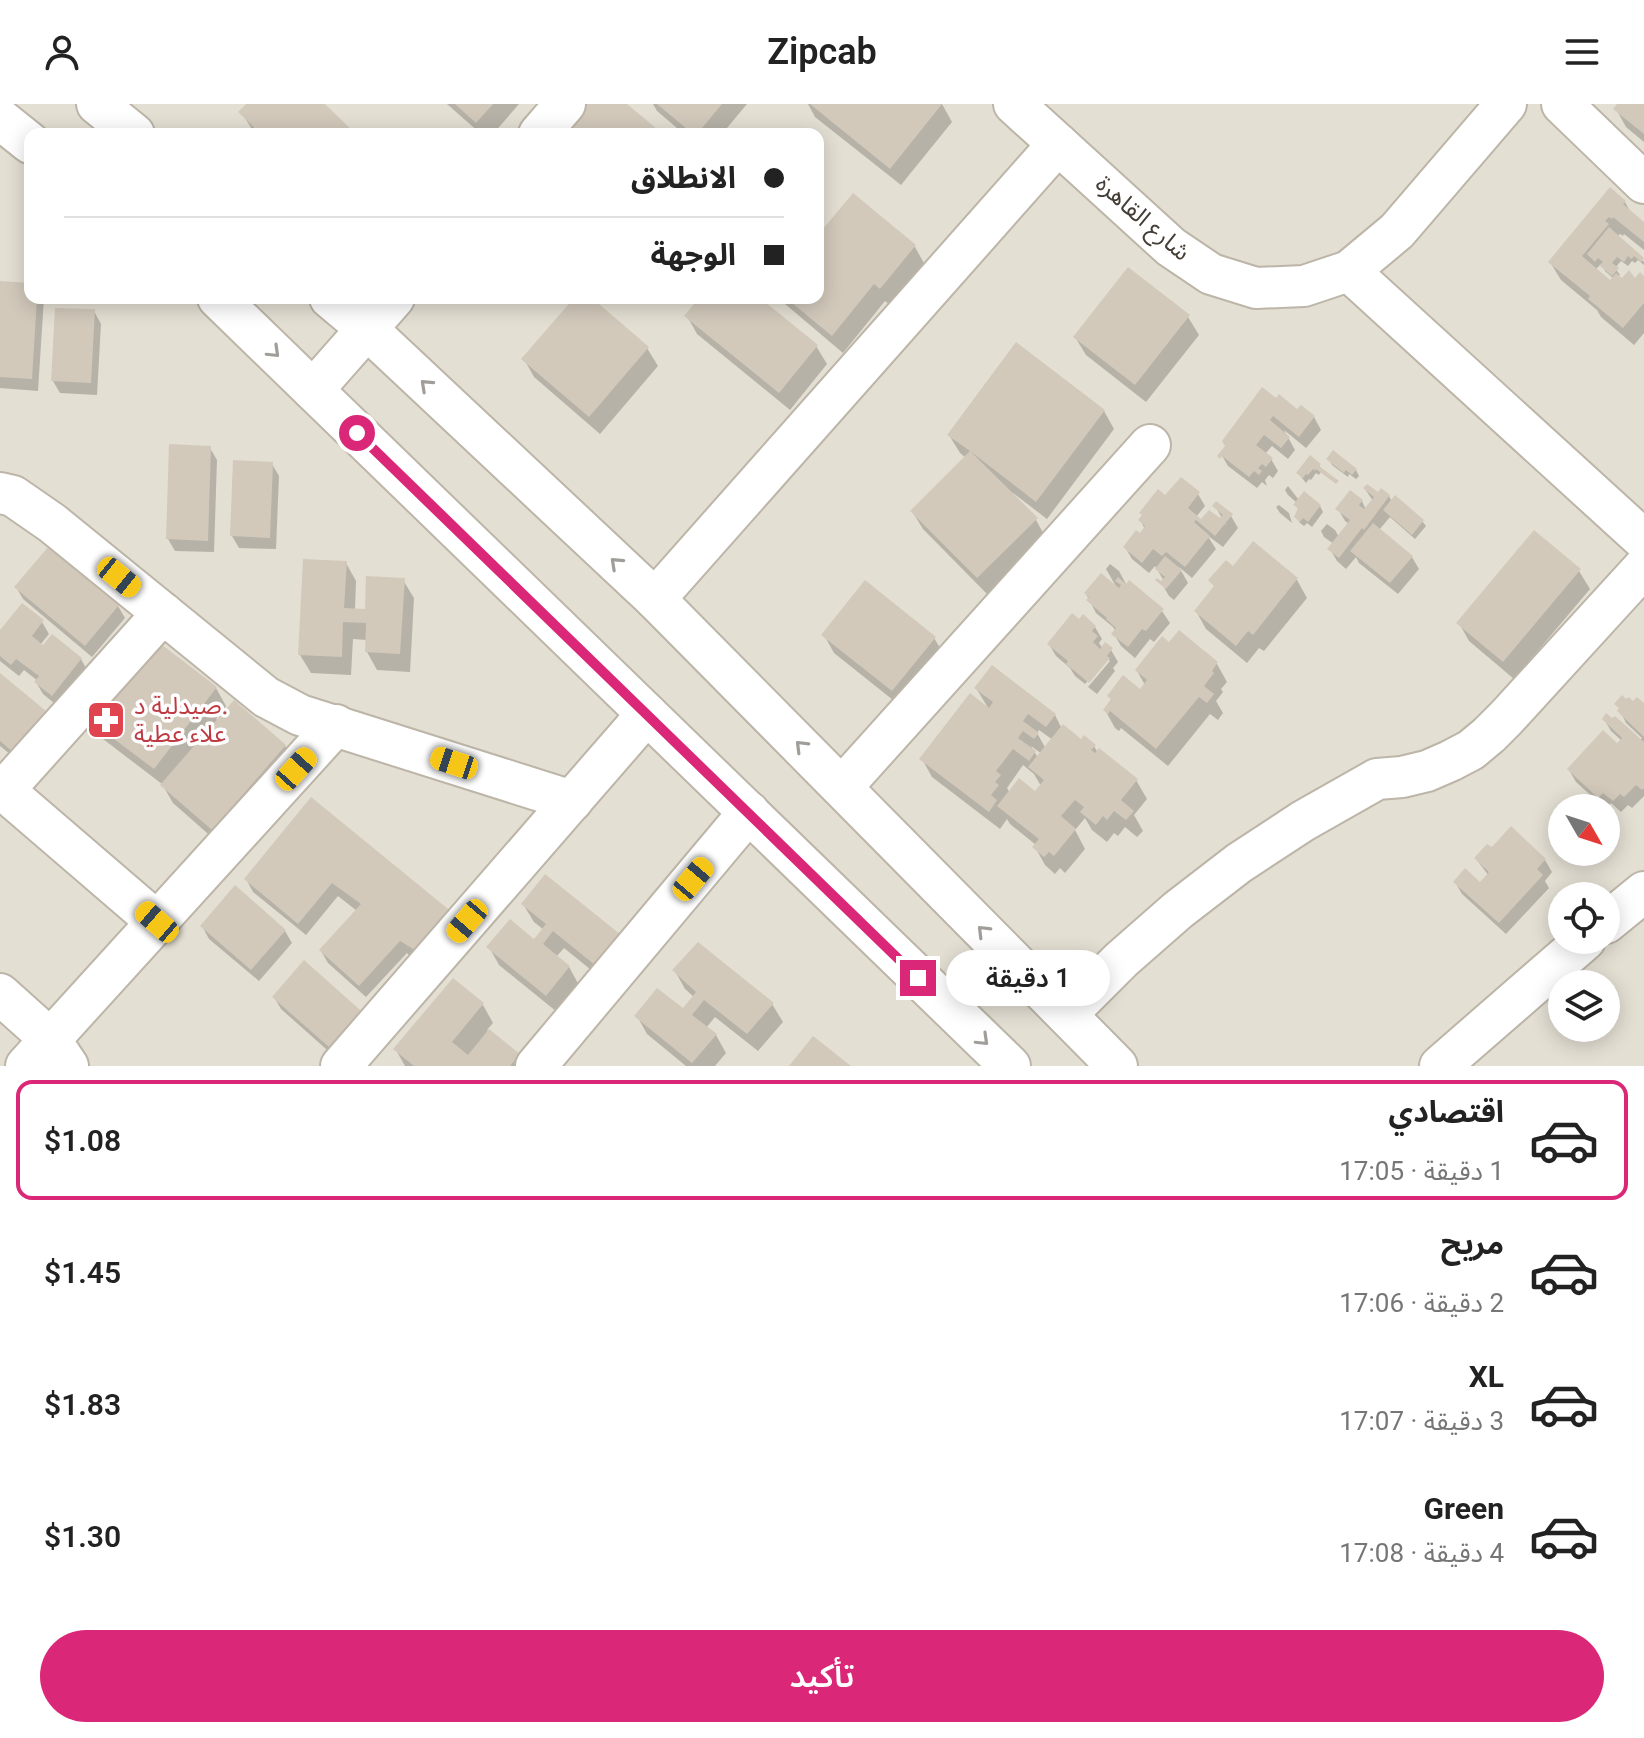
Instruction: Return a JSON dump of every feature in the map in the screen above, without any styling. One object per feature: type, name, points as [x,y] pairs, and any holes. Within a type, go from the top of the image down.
[{"type":"street","points":[[97,104],[127,128]]},
{"type":"street","points":[[544,128],[565,104]]},
{"type":"street","name":"شارع القاهرة","points":[[1014,104],[1171,247],[1211,274],[1256,288],[1304,286],[1349,271],[1397,231],[1506,104]]},
{"type":"street","points":[[1562,104],[1644,183]]},
{"type":"street","points":[[0,119],[24,138]]},
{"type":"street","points":[[655,599],[1058,144]]},
{"type":"street","points":[[1349,271],[1644,540]]},
{"type":"street","points":[[224,304],[1010,1066]]},
{"type":"street","points":[[337,304],[655,599],[1117,1066]]},
{"type":"street","points":[[313,390],[389,304]]},
{"type":"street","points":[[842,787],[1150,445]]},
{"type":"street","points":[[0,493],[13,496],[52,523],[266,697],[300,715],[572,801]]},
{"type":"street","points":[[1067,1014],[1121,960],[1178,910],[1239,863],[1303,821],[1377,779],[1427,771],[1471,750],[1506,718],[1644,567]]},
{"type":"street","points":[[157,922],[2,789],[163,613]]},
{"type":"street","points":[[341,1066],[647,714]]},
{"type":"street","points":[[0,994],[48,1057],[157,922],[336,725]]},
{"type":"street","points":[[536,1066],[749,812]]},
{"type":"street","points":[[1620,912],[1644,892]]},
{"type":"street","points":[[1440,1066],[1569,954]]},
{"type":"shaded area","points":[[0,104],[1644,104],[1644,1066],[0,1066]]},
{"type":"building","points":[[246,104],[325,104],[350,128],[255,128],[238,112]]},
{"type":"building","points":[[455,104],[493,104],[476,123]]},
{"type":"building","points":[[587,104],[627,104],[656,128],[567,128]]},
{"type":"building","points":[[657,104],[722,104],[702,128],[686,128]]},
{"type":"building","points":[[810,104],[942,104],[890,169]]},
{"type":"building","points":[[1617,104],[1644,104],[1644,134],[1613,109]]},
{"type":"building","points":[[1610,187],[1626,201],[1623,204],[1644,222],[1644,242],[1609,217],[1605,221],[1609,224],[1582,256],[1610,280],[1616,273],[1622,278],[1629,270],[1635,278],[1640,272],[1644,276],[1644,303],[1623,328],[1548,262]]},
{"type":"building","points":[[853,193],[916,245],[880,289],[874,284],[832,336],[793,304],[824,304],[824,228]]},
{"type":"building","points":[[1609,227],[1644,258],[1641,262],[1634,256],[1631,259],[1628,256],[1624,262],[1617,257],[1612,263],[1619,268],[1612,276],[1599,265],[1603,262],[1598,258],[1595,262],[1587,254]]},
{"type":"building","points":[[1128,267],[1190,315],[1135,385],[1073,337]]},
{"type":"building","points":[[0,281],[24,283],[24,304],[37,304],[32,379],[0,377]]},
{"type":"building","points":[[569,304],[599,304],[649,347],[589,417],[521,359]]},
{"type":"building","points":[[694,304],[767,304],[818,345],[779,393],[684,316]]},
{"type":"building","points":[[55,308],[95,309],[91,383],[51,381]]},
{"type":"building","points":[[1016,342],[1105,410],[1036,502],[947,435]]},
{"type":"building","points":[[1262,387],[1276,398],[1279,394],[1297,409],[1301,405],[1315,416],[1299,437],[1273,416],[1270,420],[1290,437],[1281,448],[1264,435],[1256,445],[1273,458],[1266,467],[1262,464],[1258,468],[1262,471],[1259,475],[1254,471],[1249,477],[1222,456],[1220,459],[1217,456],[1225,446],[1222,441]]},
{"type":"building","points":[[169,444],[211,446],[208,541],[166,539]]},
{"type":"building","points":[[1333,450],[1357,469],[1352,475],[1346,470],[1344,473],[1326,459]]},
{"type":"building","points":[[970,451],[1038,518],[977,578],[910,511]]},
{"type":"building","points":[[1310,455],[1339,481],[1336,484],[1316,469],[1303,478],[1296,473]]},
{"type":"building","points":[[233,460],[273,462],[270,538],[230,536]]},
{"type":"building","points":[[1181,477],[1200,492],[1188,508],[1201,519],[1209,510],[1220,518],[1223,515],[1212,506],[1216,501],[1233,514],[1215,536],[1196,520],[1194,522],[1210,536],[1185,567],[1166,552],[1162,556],[1153,549],[1142,563],[1123,547],[1136,530],[1140,533],[1145,526],[1138,520],[1142,515],[1139,513],[1158,489],[1165,495]]},
{"type":"building","points":[[1367,484],[1378,492],[1381,488],[1390,495],[1339,558],[1327,549],[1350,520],[1335,509],[1350,490],[1363,500],[1359,505],[1364,509],[1374,497],[1363,488]]},
{"type":"building","points":[[1304,491],[1321,505],[1308,522],[1303,518],[1300,522],[1294,517],[1298,508],[1293,505]]},
{"type":"building","points":[[1395,495],[1424,520],[1412,535],[1383,510]]},
{"type":"building","points":[[1373,523],[1413,556],[1390,583],[1350,551]]},
{"type":"building","points":[[1534,530],[1581,569],[1503,662],[1456,623]]},
{"type":"building","points":[[1253,541],[1298,578],[1253,635],[1248,631],[1236,646],[1194,611],[1214,586],[1208,580],[1226,560],[1233,566]]},
{"type":"building","points":[[49,546],[119,605],[85,646],[14,587]]},
{"type":"building","points":[[1165,556],[1182,570],[1166,589],[1155,580],[1161,581],[1165,577],[1155,569]]},
{"type":"building","points":[[303,559],[347,561],[344,608],[365,609],[366,576],[405,578],[400,654],[365,652],[366,623],[343,622],[342,657],[298,655]]},
{"type":"building","points":[[1101,573],[1119,588],[1121,585],[1115,581],[1118,577],[1126,584],[1129,580],[1164,609],[1128,647],[1111,634],[1116,628],[1086,600],[1089,597],[1084,593]]},
{"type":"building","points":[[865,580],[936,637],[892,691],[821,635]]},
{"type":"building","points":[[22,603],[44,620],[32,636],[43,645],[52,634],[82,658],[52,696],[34,682],[39,676],[16,659],[11,665],[0,656],[0,630]]},
{"type":"building","points":[[1072,613],[1079,619],[1083,614],[1096,626],[1092,631],[1098,636],[1093,642],[1100,649],[1105,642],[1113,648],[1107,656],[1110,658],[1089,683],[1047,644]]},
{"type":"building","points":[[1179,630],[1218,662],[1204,686],[1214,694],[1207,703],[1199,697],[1156,749],[1110,711],[1108,714],[1103,710],[1111,699],[1107,696],[1123,675],[1140,689],[1147,680],[1135,670],[1162,636],[1169,642]]},
{"type":"building","points":[[153,638],[217,687],[154,769],[90,721]]},
{"type":"building","points":[[992,665],[1056,714],[1046,727],[1028,714],[1023,721],[1039,733],[1034,739],[1023,731],[1018,738],[1036,751],[1029,761],[1013,749],[996,771],[1001,775],[995,782],[999,785],[991,795],[997,800],[989,812],[919,759],[970,693],[989,708],[993,702],[974,688]]},
{"type":"building","points":[[0,673],[46,711],[13,752],[0,741]]},
{"type":"building","points":[[1622,695],[1633,701],[1637,697],[1644,703],[1644,737],[1617,711],[1619,708],[1614,704]]},
{"type":"building","points":[[234,700],[286,745],[212,830],[160,785]]},
{"type":"building","points":[[1606,713],[1612,718],[1615,716],[1644,742],[1642,790],[1636,785],[1624,797],[1620,794],[1594,794],[1567,769],[1603,730],[1617,743],[1622,738],[1602,719]]},
{"type":"building","points":[[1063,724],[1081,739],[1084,735],[1096,745],[1091,750],[1095,753],[1099,748],[1138,779],[1121,800],[1134,811],[1126,820],[1114,811],[1107,820],[1103,816],[1096,825],[1080,812],[1084,807],[1075,800],[1061,816],[1076,829],[1054,856],[1049,852],[1044,857],[1032,847],[1039,839],[997,806],[1019,778],[1035,791],[1044,780],[1028,767]]},
{"type":"building","points":[[311,797],[453,913],[420,953],[400,941],[359,986],[319,950],[361,904],[332,883],[298,924],[244,879]]},
{"type":"building","points":[[1511,826],[1546,859],[1537,869],[1543,875],[1499,923],[1453,882],[1465,868],[1480,882],[1489,872],[1474,858],[1487,844],[1492,847]]},
{"type":"building","points":[[545,874],[620,934],[595,965],[553,931],[543,944],[570,966],[546,996],[486,947],[510,919],[534,939],[546,924],[521,904]]},
{"type":"building","points":[[235,885],[286,930],[251,970],[200,926]]},
{"type":"building","points":[[698,942],[774,1003],[747,1034],[704,1000],[692,1015],[717,1034],[692,1063],[634,1016],[657,988],[683,1008],[696,992],[672,970]]},
{"type":"building","points":[[304,960],[369,1018],[337,1054],[272,997]]},
{"type":"building","points":[[453,978],[484,1003],[452,1042],[468,1055],[489,1029],[520,1054],[510,1066],[414,1066],[393,1049]]},
{"type":"building","points":[[813,1036],[851,1066],[789,1066]]},
{"type":"place","name":"صيدلية د. علاء عطية","points":[[106,720]]},
{"type":"route","points":[[357,433],[918,978]]}]
